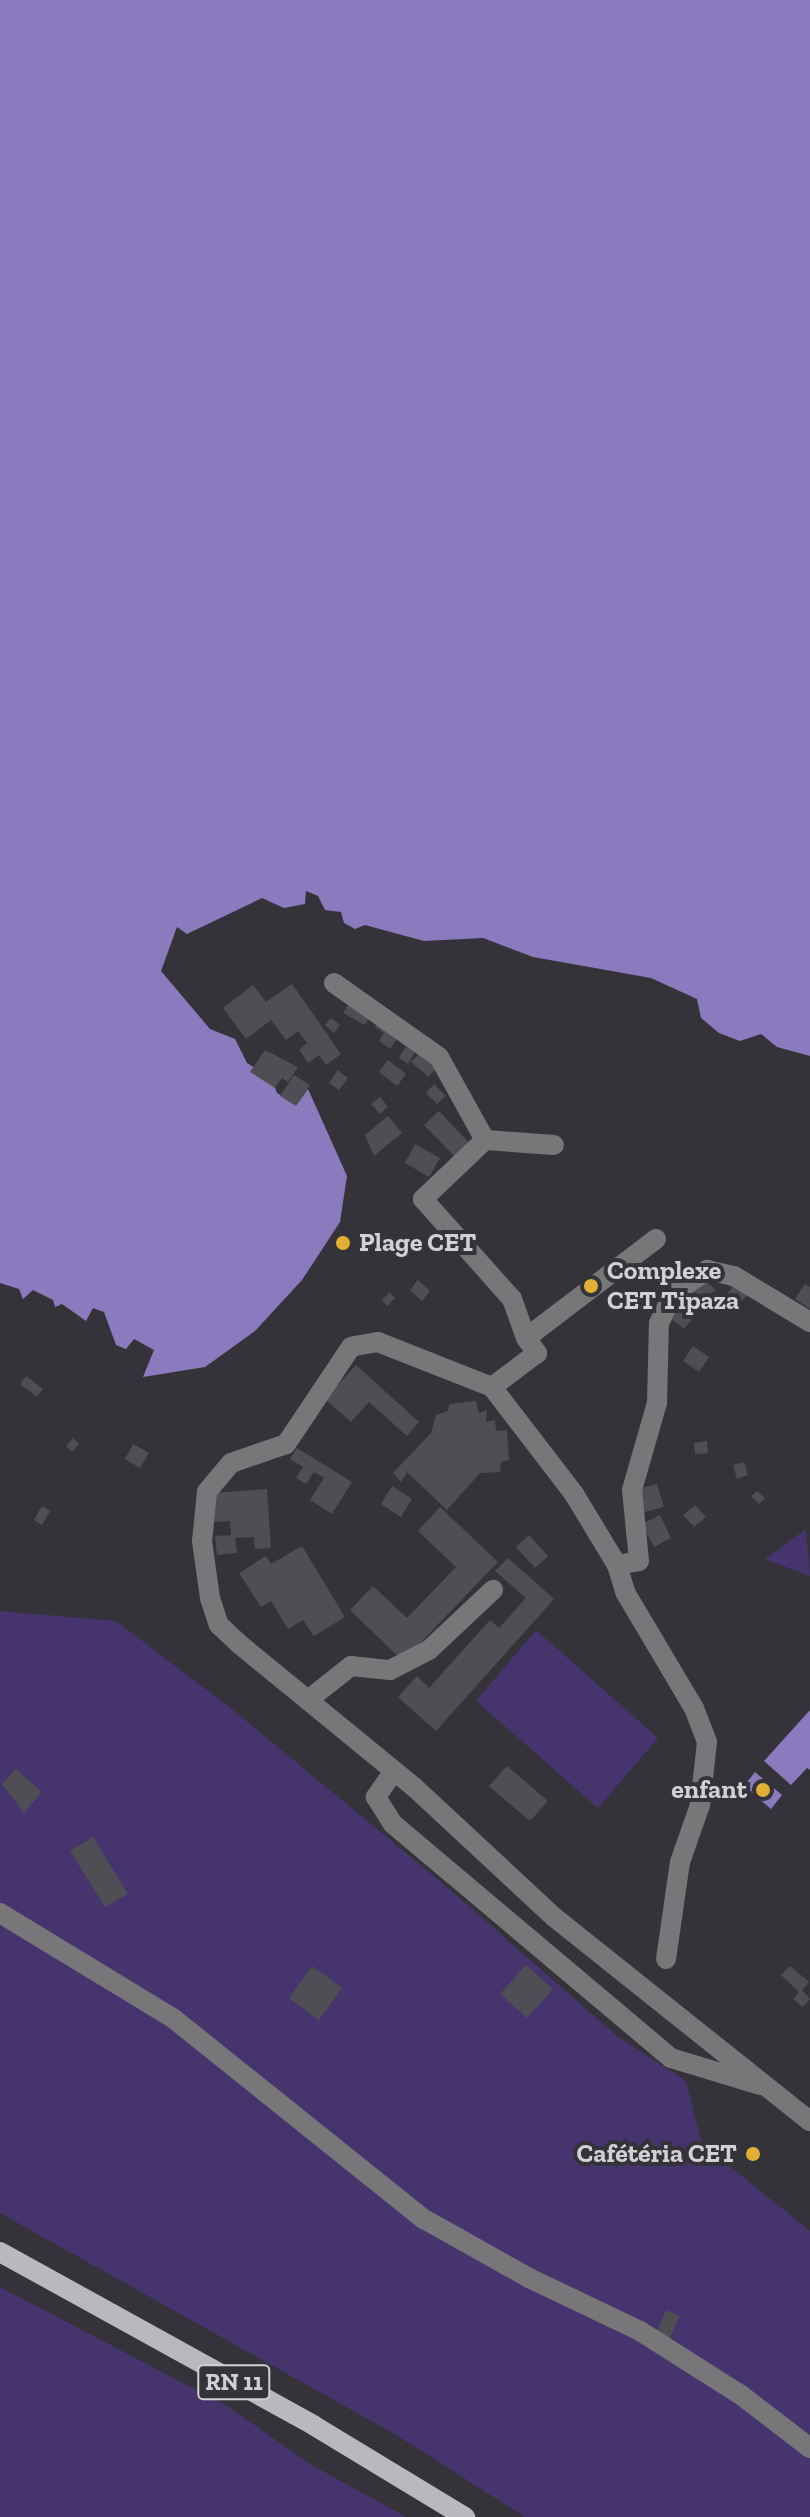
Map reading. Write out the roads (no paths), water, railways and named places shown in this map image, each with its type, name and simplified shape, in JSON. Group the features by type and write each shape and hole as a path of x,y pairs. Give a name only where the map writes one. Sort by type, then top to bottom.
{"main road":[{"name":"RN 11","path":"0,2252 313,2425 465,2517"}],"street":[{"path":"334,983 439,1057 485,1140"},
{"path":"492,1387 537,1353 526,1338 512,1299 423,1199 485,1140 554,1145"},
{"path":"526,1338 656,1239"},
{"path":"617,1565 639,1561 632,1490 657,1403 659,1323 673,1294 707,1270 720,1273 810,1322"},
{"path":"666,1959 680,1862 700,1805 707,1742 694,1708 625,1592 617,1565 574,1494 492,1387 378,1342 351,1347 286,1444 231,1463 207,1492 202,1541 219,1625 394,1771 554,1917 810,2121"},
{"path":"308,1700 351,1666 390,1670 429,1650 493,1590"},
{"path":"394,1771 376,1797 393,1824 671,2058 770,2088"},
{"path":"0,1913 174,2019 424,2219 529,2278 640,2331 741,2395 810,2448"}],"place":[{"name":"Plage CET","path":"343,1243"},
{"name":"Complexe CET Tipaza","path":"591,1286"},
{"name":"enfant","path":"763,1790"},
{"name":"Cafétéria CET","path":"753,2154"}]}
